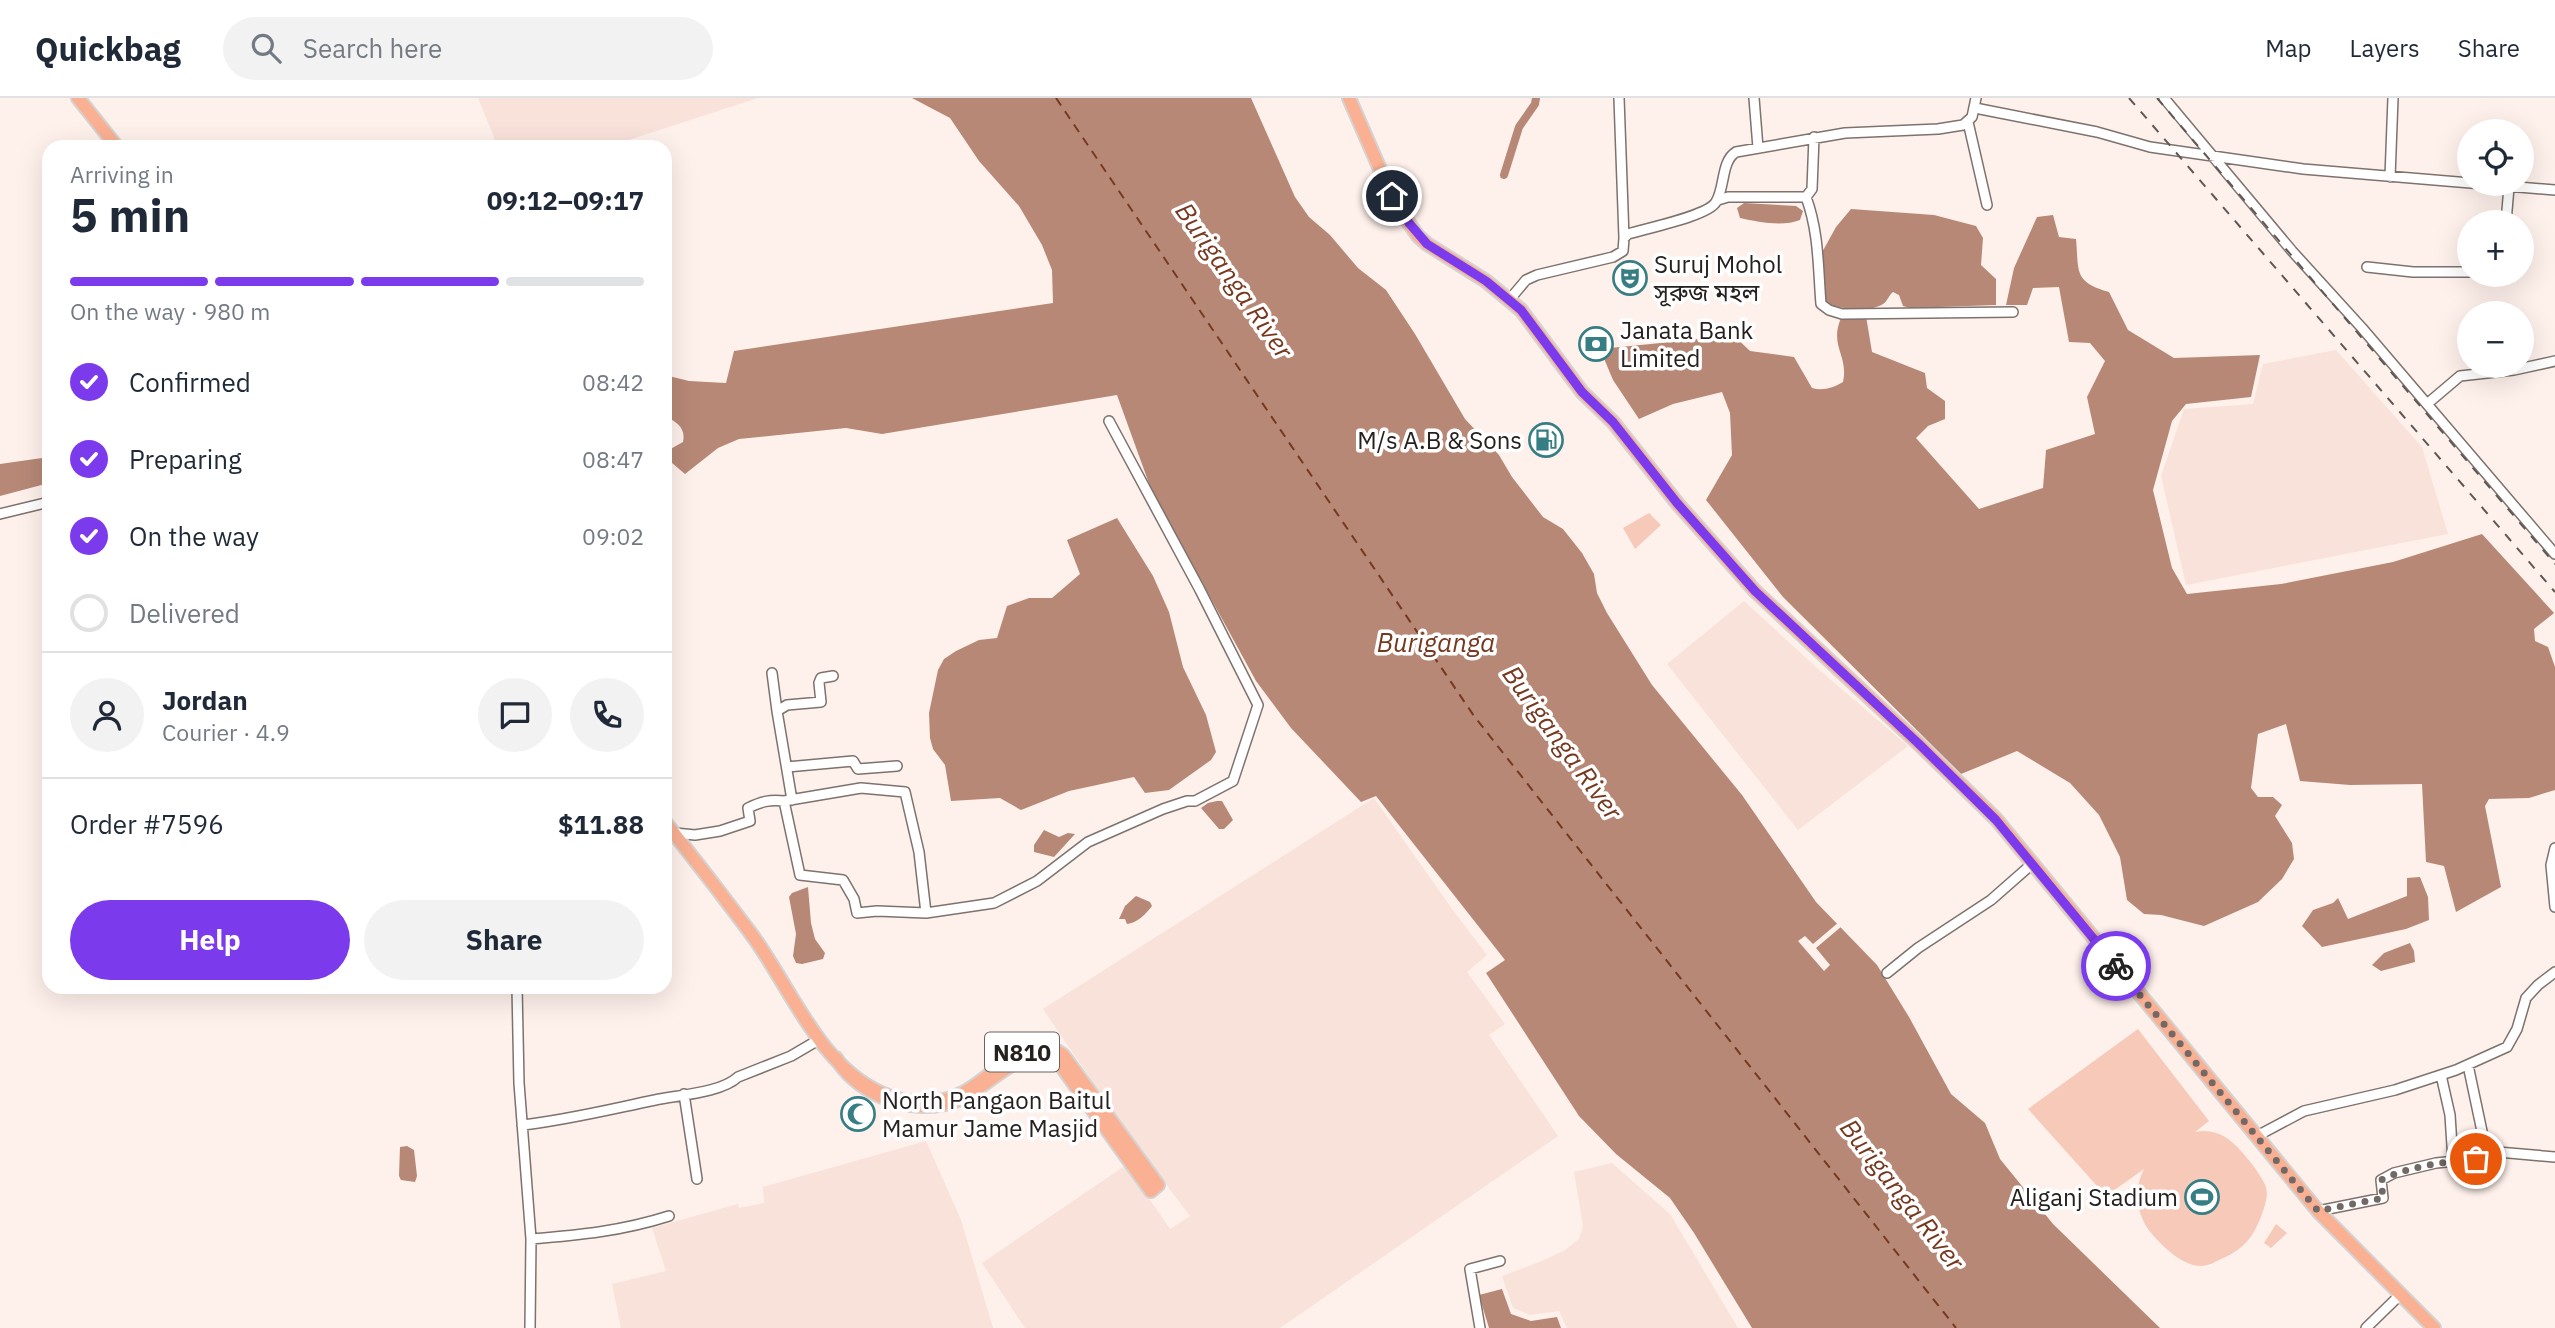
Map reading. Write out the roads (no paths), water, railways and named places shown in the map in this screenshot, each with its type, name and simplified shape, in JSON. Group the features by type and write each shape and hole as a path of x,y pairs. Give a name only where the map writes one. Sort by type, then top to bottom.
{"highway":[{"path":"78,98 111,140"},
{"path":"1349,98 1390,192 1418,236 1486,281 1521,310 1582,392 1613,422 1677,503 1755,591 1996,820 2045,876 2069,909 2318,1211 2434,1328"},
{"name":"N810","path":"672,835 754,937 820,1040 856,1082 878,1095 906,1104 937,1103 960,1100 1021,1059 1032,1054 1046,1054 1056,1060 1151,1191 1158,1185 1063,1055 1055,1048 1045,1046 1025,1050 963,1093 937,1103"}],"street":[{"path":"1510,299 1526,280 1537,275 1620,255 1623,251 1619,98"},
{"path":"1754,98 1758,148"},
{"path":"2164,98 2292,251 2362,328 2555,554"},
{"path":"2390,177 2393,98"},
{"path":"1987,205 1968,122 1975,103 2150,147 2303,169 2457,183"},
{"path":"1718,200 1731,155 1736,152 1814,137 1857,132 1938,129 1968,122"},
{"path":"1806,197 1812,189 1814,137"},
{"path":"2534,189 2555,190"},
{"path":"1624,238 1693,216 1707,210 1718,200 1728,197 1806,197"},
{"path":"1806,197 1815,220 1818,239 1821,304 1829,310 1842,314 2013,312"},
{"path":"2367,267 2413,272 2457,272"},
{"path":"2427,404 2460,376 2514,370 2555,361"},
{"path":"772,673 800,876 842,880 854,899 857,913 926,913 995,903 1037,881 1088,842 1163,809 1195,801 1233,780 1258,705 1109,421"},
{"path":"0,514 42,504"},
{"path":"777,711 787,705 821,702 821,678 833,676"},
{"path":"787,767 853,761 859,769 897,766"},
{"path":"672,833 695,835 720,831 750,821 748,808 774,799 788,801 862,788 905,792 919,852 926,913"},
{"path":"2555,848 2550,865 2555,907"},
{"path":"1887,973 1918,948 1991,900 2032,864"},
{"path":"2257,1136 2304,1111 2395,1090 2469,1065 2507,1047 2517,1029 2526,998 2555,972"},
{"path":"517,994 522,1125 531,1239 530,1328"},
{"path":"522,1125 565,1120 733,1083 738,1077 792,1056 820,1040"},
{"path":"2469,1065 2487,1155"},
{"path":"2441,1075 2450,1115 2453,1161"},
{"path":"684,1094 697,1179"},
{"path":"2318,1211 2383,1198 2381,1180 2394,1174 2498,1152 2555,1157"},
{"path":"531,1239 602,1233 669,1216"},
{"path":"1480,1328 1470,1269 1500,1261"},
{"path":"2366,1328 2401,1294"}],"water":[{"name":"Buriganga","path":"912,98 1251,98 1295,197 1309,217 1330,235 1358,268 1386,290 1465,419 1499,455 1512,477 1543,517 1563,529 1582,553 1594,574 1597,593 1607,613 1652,685 1742,795 1816,902 1877,965 1951,1094 1985,1123 2000,1159 2053,1224 2160,1328 1752,1328 1670,1198 1616,1154 1579,1116 1486,973 1505,960 1376,796 1361,802 1291,728 1256,681 1151,489 1117,395 882,434 846,428 739,439 718,448 685,474 672,463 672,448 683,442 684,437 680,426 672,420 672,377 689,381 726,383 734,351 1053,303 1052,270 1042,245 1019,206 979,161 950,118"},
{"path":"1744,203 1796,206 1803,211 1800,220 1793,222 1762,222 1740,218 1737,208"},
{"path":"1851,209 1934,215 1976,226 1983,238 1981,265 1996,279 1996,305 1910,308 1903,306 1899,295 1893,292 1884,303 1869,309 1826,304 1821,286 1820,256 1836,227"},
{"path":"2053,215 2059,237 2076,239 2080,274 2089,284 2109,292 2128,330 2174,358 2260,355 2251,397 2186,404 2172,421 2153,490 2172,568 2187,594 2281,584 2393,562 2482,534 2554,613 2534,629 2535,641 2548,647 2555,667 2555,790 2529,798 2489,799 2485,806 2501,887 2456,912 2444,866 2426,862 2422,784 2350,785 2300,781 2286,724 2258,734 2251,788 2258,797 2273,797 2282,805 2275,816 2292,843 2294,859 2282,879 2258,902 2204,926 2161,915 2144,914 2127,900 2120,857 2099,815 2070,783 2017,751 1961,774 1783,597 1706,500 1732,455 1730,413 1722,392 1673,404 1639,419 1613,380 1600,349 1731,333 1750,351 1794,357 1812,388 1824,389 1843,382 1843,364 1837,335 1842,316 1866,316 1872,352 1925,373 1927,388 1945,401 1945,419 1928,426 1916,438 1979,509 2043,488 2046,450 2095,434 2087,397 2105,361 2090,343 2069,342 2059,287 2033,288 2027,305 2006,305 2014,268 2037,217"},
{"path":"42,458 42,485 0,496 0,464"},
{"path":"1117,518 1153,576 1169,612 1183,667 1206,715 1216,752 1211,760 1169,790 1145,793 1134,777 1069,791 1021,810 1000,798 951,801 945,765 933,749 930,738 929,713 938,670 944,659 979,640 997,638 1007,606 1029,598 1052,598 1080,574 1067,540"},
{"path":"1222,801 1233,820 1224,829 1219,829 1201,808"},
{"path":"1044,830 1059,837 1068,833 1075,834 1054,857 1034,852 1034,845"},
{"path":"2420,877 2428,897 2429,920 2406,929 2322,947 2302,926 2313,910 2333,903 2338,898 2348,919 2407,896 2407,878"},
{"path":"808,887 815,939 825,953 823,959 802,964 796,963 793,956 796,934 789,897 792,893"},
{"path":"1136,896 1150,902 1152,906 1141,918 1127,924 1125,919 1119,919 1125,906"},
{"path":"2410,943 2415,962 2381,971 2372,965 2384,953"},
{"path":"407,1146 414,1150 417,1176 415,1182 401,1180 399,1176 400,1147"},
{"path":"1502,1289 1511,1314 1531,1321 1557,1317 1561,1328 1489,1328 1479,1295"}],"waterway":[{"path":"1504,175 1519,127 1535,104 1536,98"}],"railway":[{"path":"2129,98 2555,592"},
{"path":"2157,98 2555,564"}],"place":[{"name":"Suruj Mohol সূরুজ মহল","path":"1630,278"},
{"name":"Janata Bank Limited","path":"1596,344"},
{"name":"M/s A.B & Sons","path":"1546,440"},
{"name":"North Pangaon Baitul Mamur Jame Masjid","path":"858,1114"},
{"name":"Aliganj Stadium","path":"2202,1197"}],"water label":[{"name":"Buriganga River","path":"1235,280"},
{"name":"Buriganga River","path":"1563,742"},
{"name":"Buriganga River","path":"1903,1194"}]}
